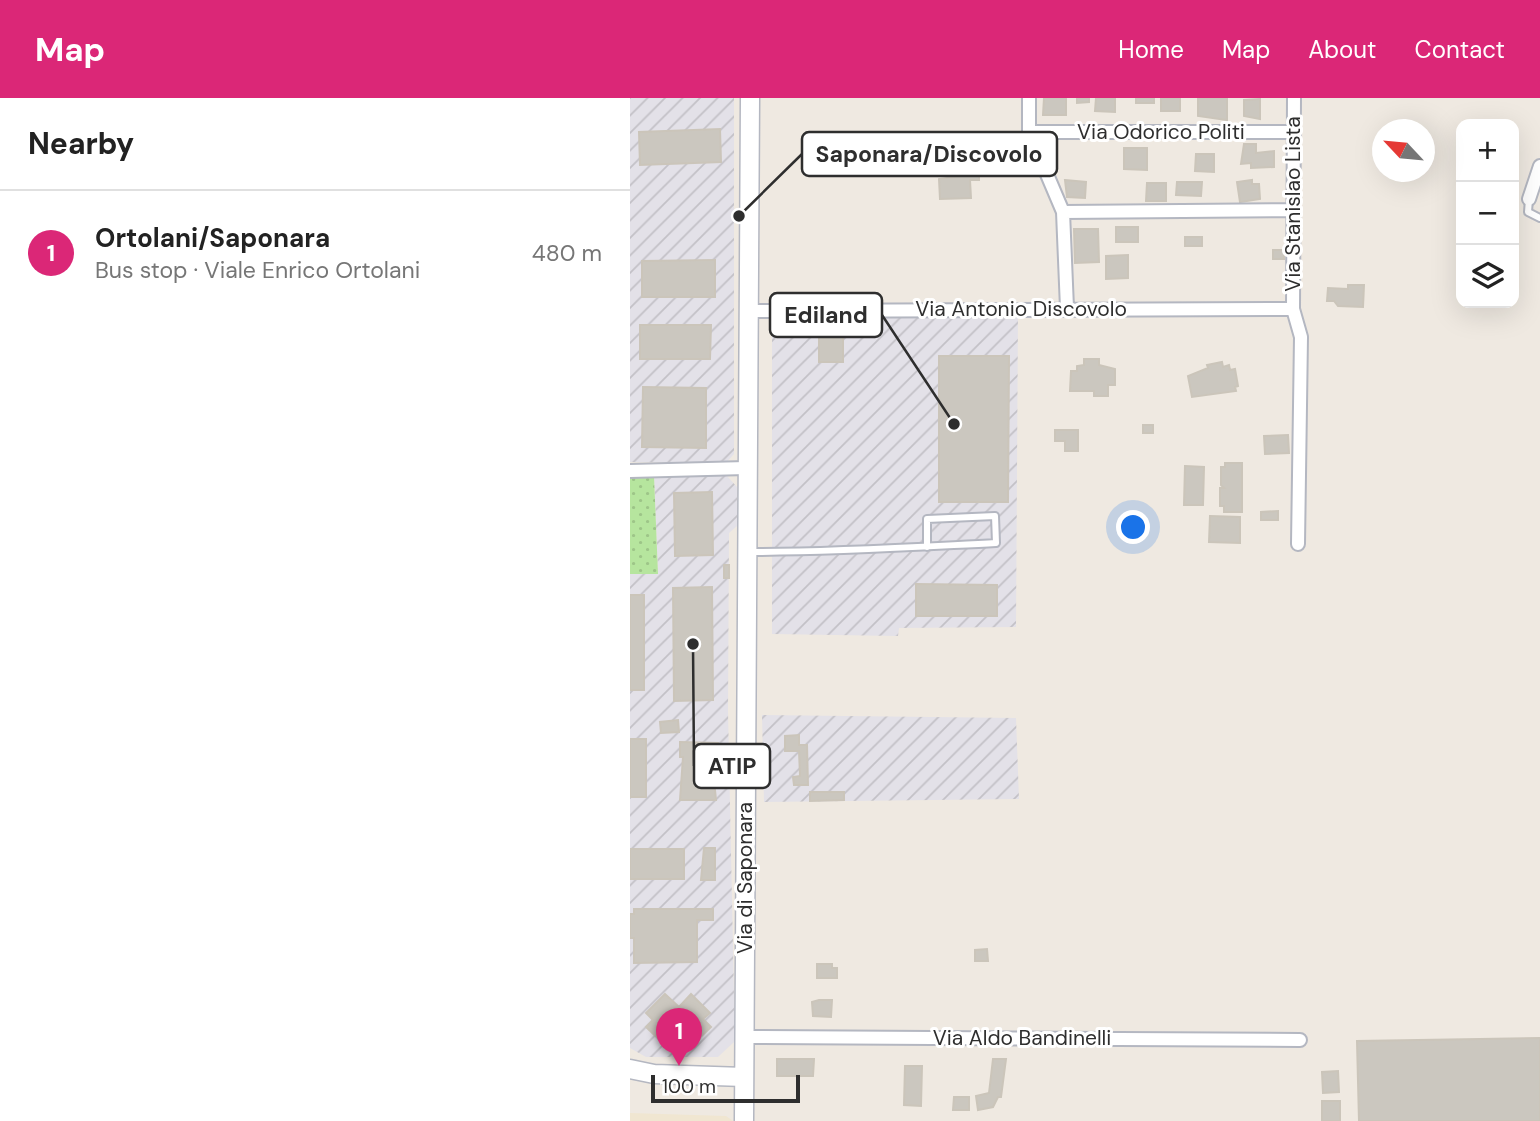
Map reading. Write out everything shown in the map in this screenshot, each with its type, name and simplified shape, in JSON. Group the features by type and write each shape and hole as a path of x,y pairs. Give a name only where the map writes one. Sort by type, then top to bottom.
{"street":[{"name":"Via di Saponara","path":"744,1121 753,552 746,468 750,98"},
{"path":"1029,98 1029,132 1063,212 1068,308"},
{"name":"Via Stanislao Lista","path":"1294,98 1293,309 1301,337 1298,544"},
{"name":"Via Odorico Politi","path":"1029,132 1294,132"},
{"path":"1529,199 1540,166"},
{"path":"1063,212 1292,210"},
{"name":"Via Antonio Discovolo","path":"749,311 1293,309"},
{"path":"630,471 746,468"},
{"name":"Via Aldo Bandinelli","path":"744,1037 1300,1040"},
{"path":"630,1069 654,1074 744,1077"}],"lane":[{"path":"1529,199 1528,212 1540,218"},
{"path":"753,552 927,547 996,543 995,516 927,519 927,547"}],"shaded area":[{"path":"630,98 734,98 734,454 726,463 630,462"},
{"path":"1018,312 1016,627 899,628 898,636 772,634 772,314"},
{"path":"654,476 727,476 737,487 737,526 729,533 728,711 735,1041 718,1057 646,1057 630,1048 630,574 658,573"},
{"path":"762,715 1016,718 1019,799 764,802"},
{"path":"630,1113 726,1116 733,1121 630,1121"}],"green space":[{"path":"654,476 658,574 630,574 630,477"}],"building":[{"path":"1044,98 1066,98 1066,115 1043,115"},
{"path":"1077,98 1089,98 1089,102 1077,103"},
{"path":"1096,98 1115,98 1115,112 1095,111"},
{"path":"1136,98 1154,98 1154,103 1136,103"},
{"path":"1161,98 1180,98 1180,111 1161,111"},
{"path":"1198,98 1227,98 1227,120 1198,116"},
{"path":"1260,99 1260,119 1244,116 1244,100"},
{"path":"720,129 721,162 640,165 639,132"},
{"path":"1244,144 1256,144 1256,153 1274,151 1274,167 1251,168 1251,163 1241,164"},
{"path":"1124,148 1147,148 1147,170 1124,169"},
{"path":"1196,154 1214,154 1214,172 1195,171"},
{"path":"979,172 979,180 970,180 971,198 940,199 939,179 961,176 961,173"},
{"path":"1065,180 1086,182 1085,198 1067,197"},
{"path":"1252,180 1252,184 1259,184 1260,199 1240,202 1237,182"},
{"path":"1177,182 1202,182 1201,196 1176,195"},
{"path":"1147,183 1166,183 1166,201 1146,201"},
{"path":"1116,227 1138,227 1138,242 1116,242"},
{"path":"1074,229 1098,229 1099,262 1075,263"},
{"path":"1185,237 1202,237 1202,246 1185,246"},
{"path":"1273,250 1284,250 1284,259 1273,259"},
{"path":"1128,255 1128,278 1106,279 1106,256"},
{"path":"715,260 715,297 642,297 642,261"},
{"path":"1348,285 1364,285 1363,307 1338,306 1334,301 1327,301 1328,288 1348,289"},
{"path":"640,325 711,325 710,359 640,359"},
{"path":"819,334 843,334 843,362 819,362"},
{"path":"939,356 1009,356 1008,502 939,502"},
{"path":"1084,359 1099,359 1099,365 1115,369 1115,385 1108,385 1108,396 1094,396 1094,391 1070,391 1071,371 1077,371 1077,366 1084,365"},
{"path":"1222,362 1223,367 1229,365 1230,370 1235,369 1238,386 1235,387 1236,391 1192,397 1188,376 1208,368 1207,365"},
{"path":"643,387 706,388 706,448 642,447"},
{"path":"1143,425 1153,425 1153,433 1143,433"},
{"path":"1055,430 1078,430 1078,451 1065,451 1065,441 1055,441"},
{"path":"1288,435 1289,453 1265,454 1264,436"},
{"path":"1225,463 1242,463 1242,512 1224,512 1224,506 1220,506 1220,488 1224,488 1221,485 1221,467 1225,467"},
{"path":"1185,466 1204,467 1203,505 1184,505"},
{"path":"712,492 713,555 675,556 674,493"},
{"path":"1278,511 1278,520 1261,520 1261,512"},
{"path":"1210,516 1240,517 1240,543 1209,542"},
{"path":"724,565 729,565 729,578 724,578"},
{"path":"916,584 997,585 997,616 916,616"},
{"path":"712,587 713,700 674,701 673,588"},
{"path":"630,595 644,595 644,690 630,690"},
{"path":"678,720 679,732 661,733 660,722"},
{"path":"799,735 799,745 807,745 808,785 794,785 793,777 800,776 799,751 785,751 785,736"},
{"path":"630,739 646,739 646,797 630,797"},
{"path":"680,742 718,743 718,760 712,760 716,800 680,800 683,757 680,757"},
{"path":"810,792 844,792 844,800 810,801"},
{"path":"704,848 715,848 715,880 701,880"},
{"path":"630,849 684,849 684,879 630,879"},
{"path":"634,909 713,909 713,920 697,920 697,962 634,963 630,914 634,914"},
{"path":"987,949 988,961 975,961 975,950"},
{"path":"817,964 832,964 832,968 837,968 837,978 817,978"},
{"path":"665,994 679,1007 691,994 710,1013 703,1019 711,1027 691,1046 679,1034 667,1047 646,1027 653,1020 646,1013"},
{"path":"832,1000 831,1017 813,1016 812,1002"},
{"path":"1540,1038 1540,1121 1359,1121 1357,1041"},
{"path":"777,1059 814,1059 813,1076 777,1076"},
{"path":"993,1059 1006,1059 1001,1097 998,1097 993,1107 978,1110 976,1096 989,1093"},
{"path":"905,1066 922,1066 921,1106 904,1105"},
{"path":"1338,1071 1339,1092 1323,1093 1322,1072"},
{"path":"954,1097 969,1097 969,1110 953,1110"},
{"path":"1322,1101 1340,1101 1340,1121 1322,1121"}],"place":[{"name":"Saponara/Discovolo","path":"739,216"},
{"name":"Ediland","path":"954,424"},
{"name":"ATIP","path":"693,644"},
{"name":"Ortolani/Saponara","path":"679,1066"}]}
